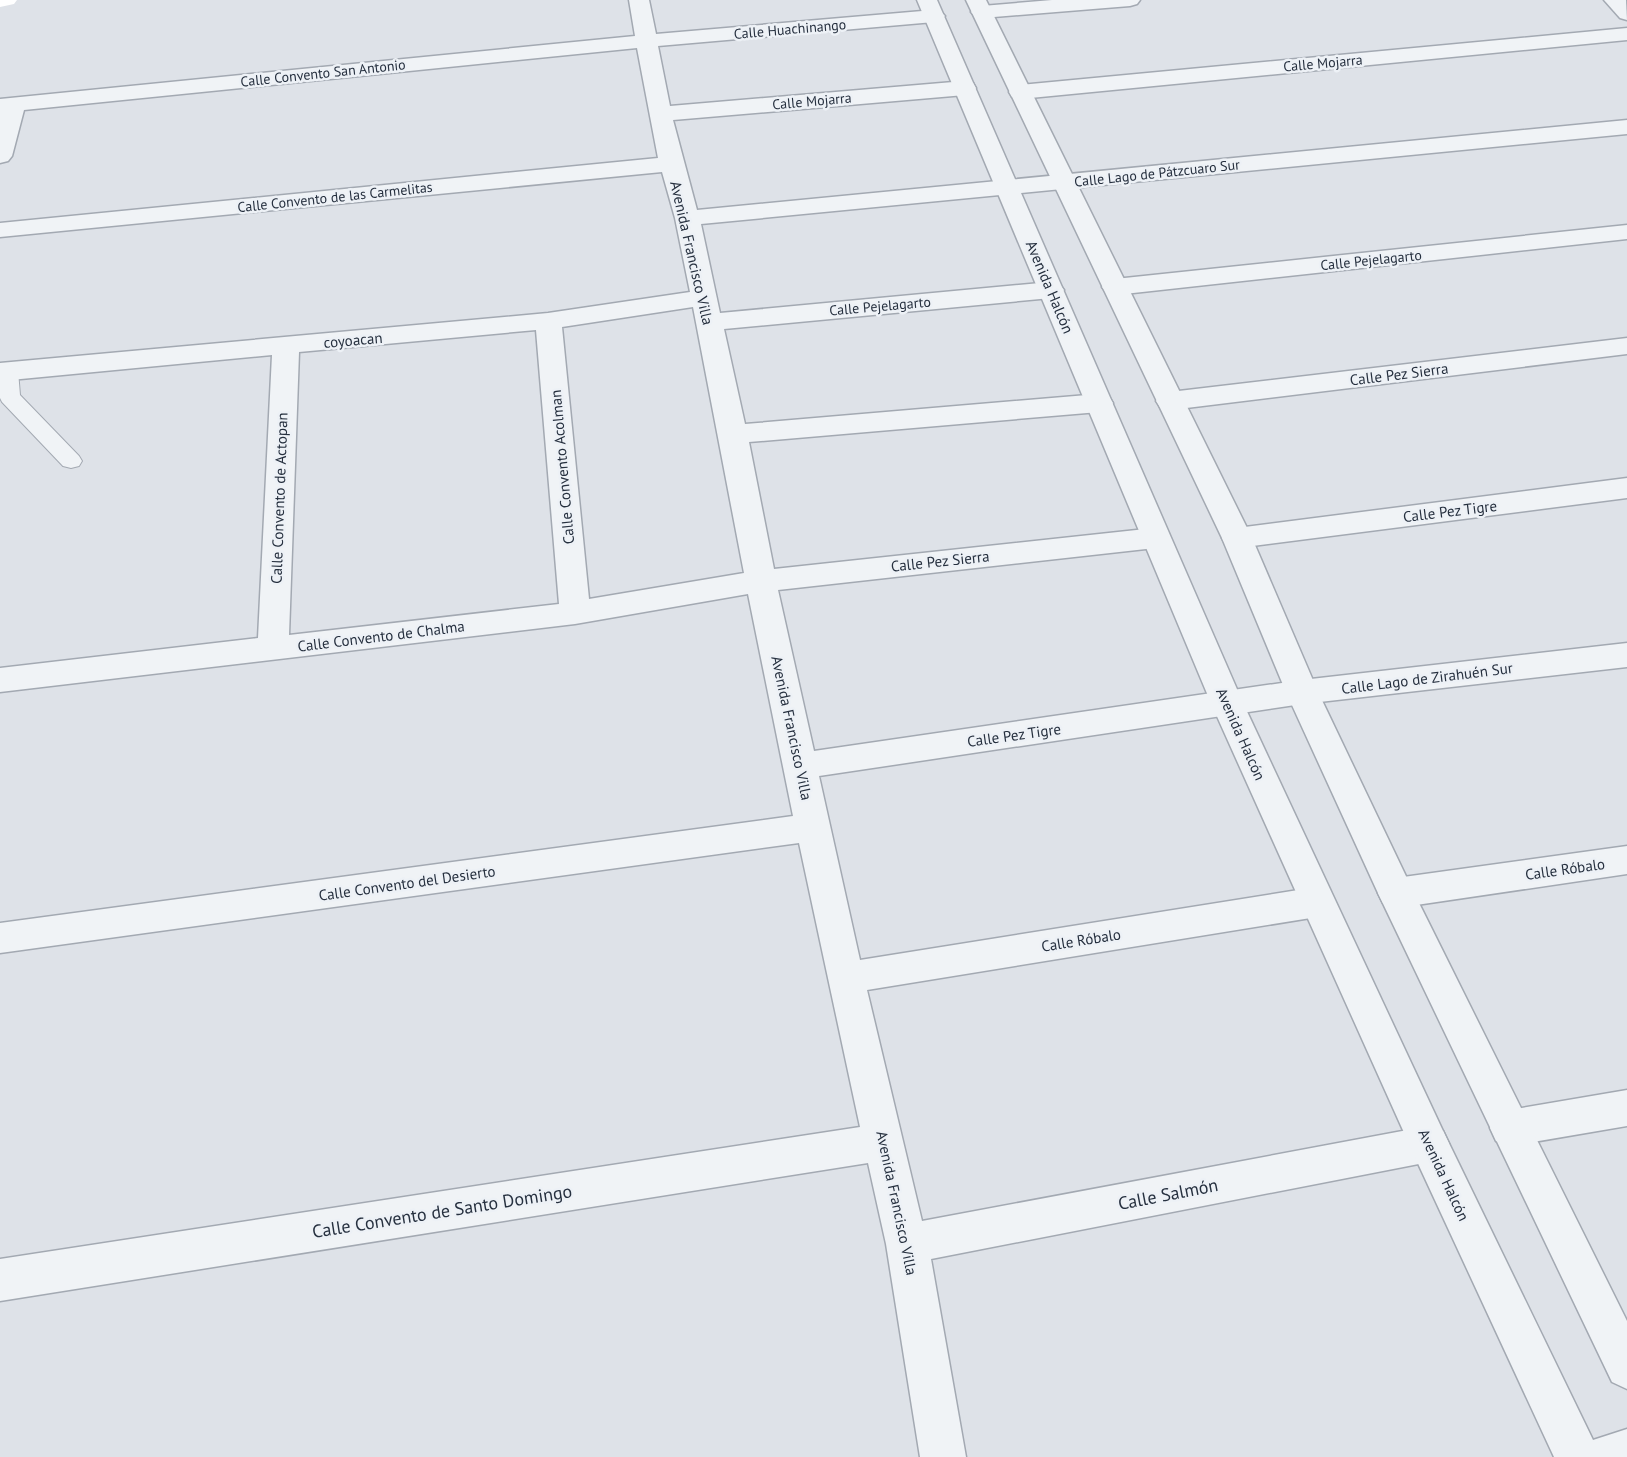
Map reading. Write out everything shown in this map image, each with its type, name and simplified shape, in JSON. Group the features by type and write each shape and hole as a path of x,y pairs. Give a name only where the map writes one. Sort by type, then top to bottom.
{"main road":[{"path":"0,1 8,0"}],"street":[{"name":"Avenida Francisco Villa","path":"639,0 670,164 687,218 845,978 907,1244 944,1457"},
{"path":"1130,0 979,6 1237,538 1302,692 1396,893 1627,1367"},
{"path":"1614,0 1627,14"},
{"name":"Calle Huachinango","path":"645,41 931,8"},
{"name":"Avenida Halcón","path":"931,8 1227,703 1429,1144 1577,1457"},
{"name":"Calle Mojarra","path":"1020,92 1627,34"},
{"name":"Calle Convento San Antonio","path":"7,105 645,41"},
{"name":"Calle Mojarra","path":"660,114 965,88"},
{"path":"0,156 7,105"},
{"path":"1618,127 1627,147"},
{"name":"Calle Lago de Pátzcuaro Sur","path":"687,218 1618,127"},
{"name":"Calle Convento de las Carmelitas","path":"0,230 670,164"},
{"name":"Calle Pejelagarto","path":"1115,287 1627,232"},
{"name":"Calle Pejelagarto","path":"706,310 1051,290"},
{"name":"coyoacan","path":"4,372 548,321 706,310"},
{"name":"Calle Convento Acolman","path":"548,321 575,613"},
{"name":"Calle Convento de Actopan","path":"273,649 286,346"},
{"name":"Calle Pez Sierra","path":"1170,401 1627,346"},
{"path":"733,434 1099,403"},
{"name":"Calle Pez Tigre","path":"1237,538 1627,488"},
{"name":"Calle Pez Sierra","path":"761,581 1155,538"},
{"name":"Calle Convento de Chalma","path":"0,680 575,613 761,581"},
{"name":"Calle Lago de Zirahuén Sur","path":"1227,703 1302,692 1627,655"},
{"name":"Calle Pez Tigre","path":"801,766 1227,703"},
{"name":"Calle Convento del Desierto","path":"0,938 813,827"},
{"name":"Calle Róbalo","path":"1396,893 1627,860"},
{"name":"Calle Róbalo","path":"845,978 1317,902"},
{"path":"1510,1128 1627,1108"},
{"name":"Calle Convento de Santo Domingo","path":"0,1280 885,1142"},
{"name":"Calle Salmón","path":"907,1244 1429,1144"},
{"path":"1607,1457 1627,1452"}],"lane":[{"path":"4,372 10,397 71,461"}]}
